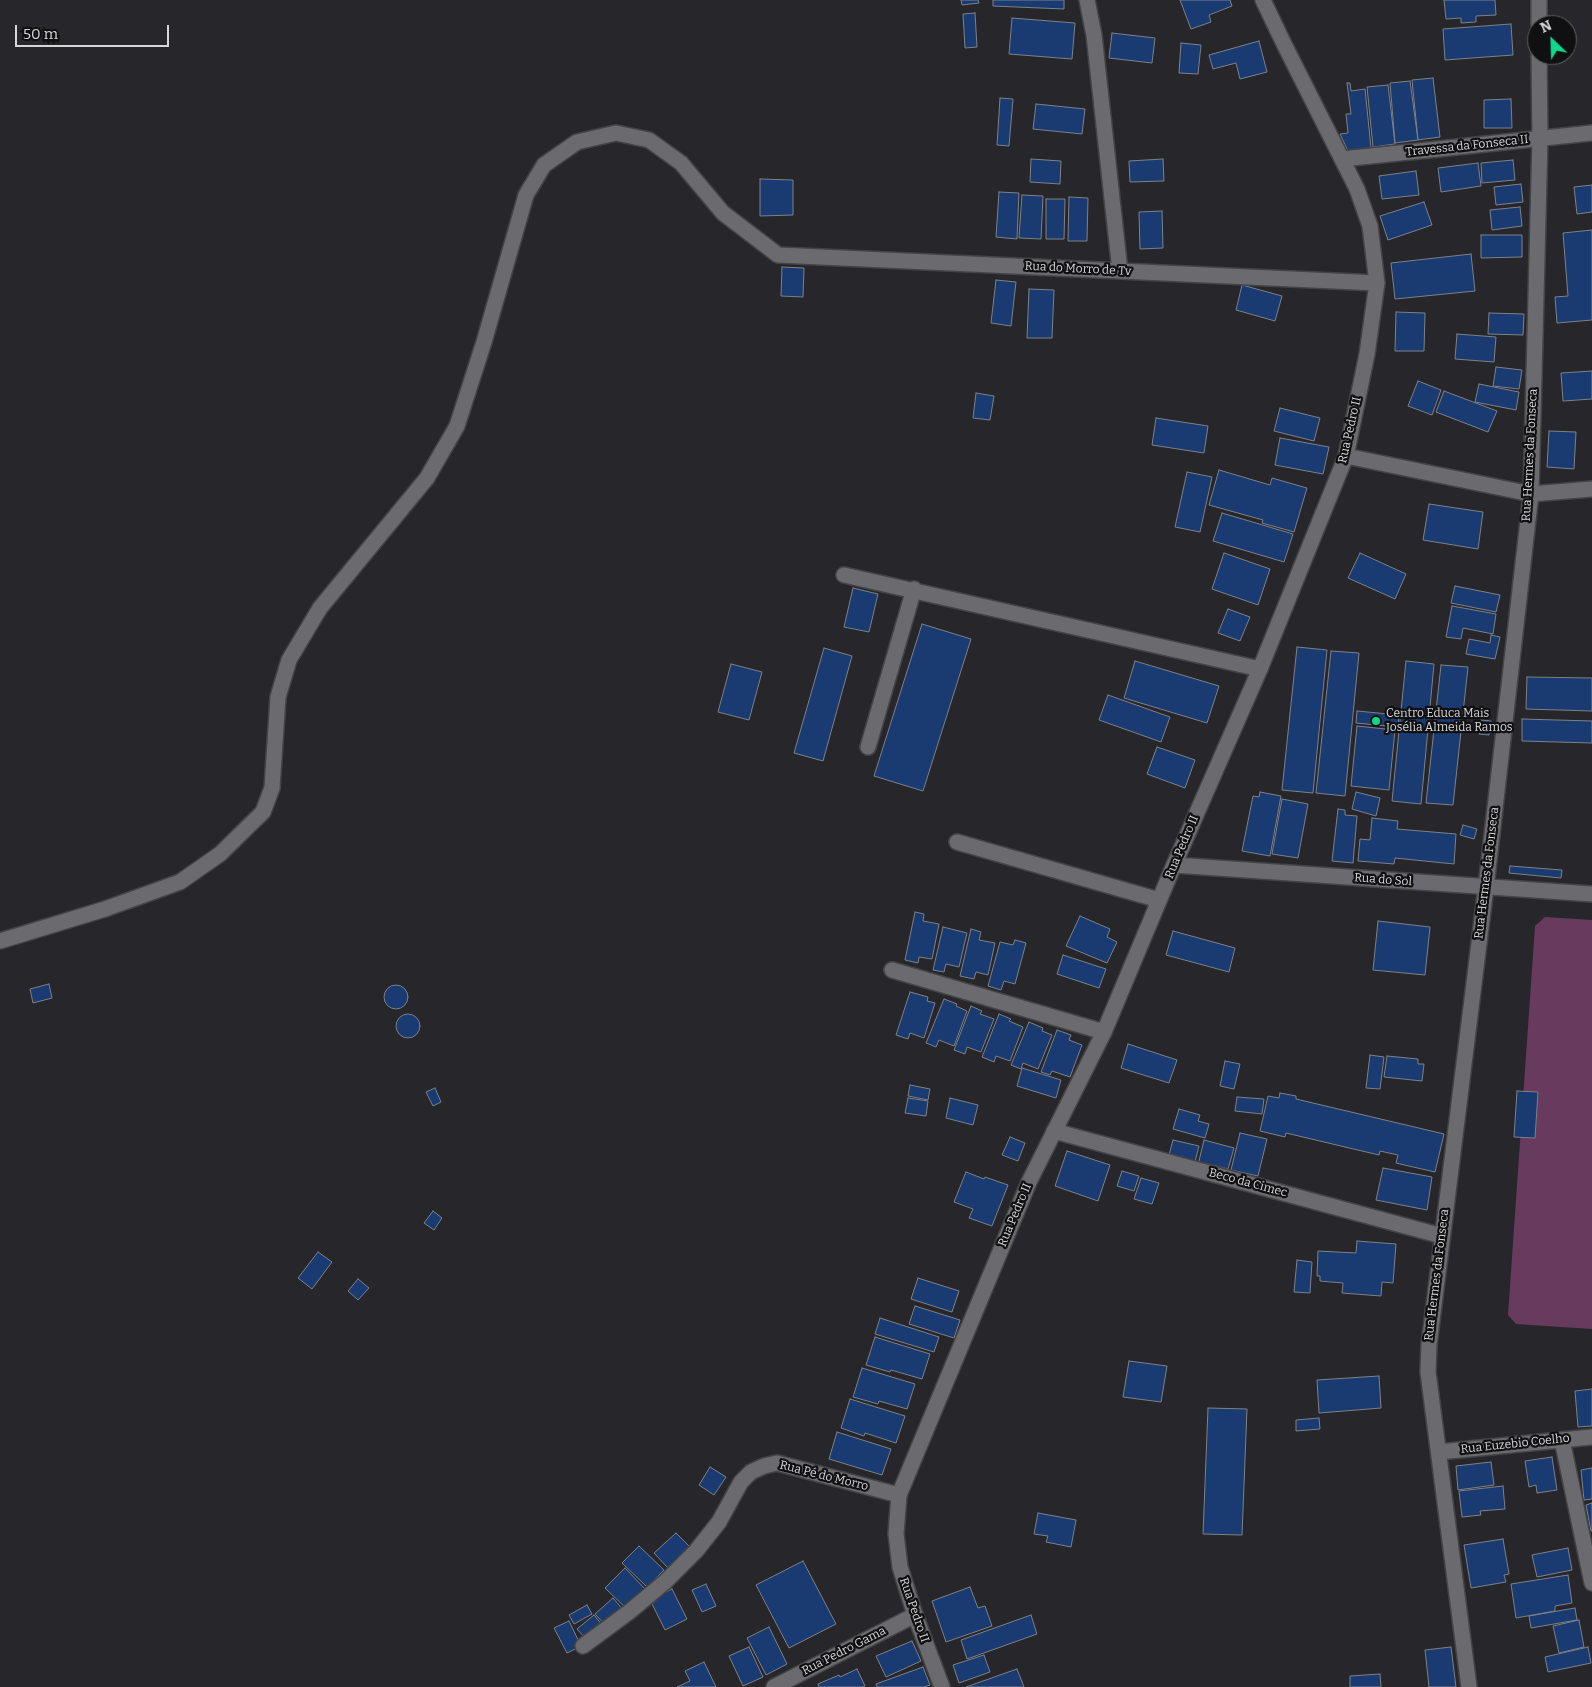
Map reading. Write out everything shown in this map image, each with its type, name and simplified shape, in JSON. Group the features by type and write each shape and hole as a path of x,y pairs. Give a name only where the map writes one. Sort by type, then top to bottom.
{"street":[{"path":"1087,0 1097,62 1120,271"},
{"name":"Rua Pedro II","path":"942,1687 914,1615 900,1566 896,1534 899,1495 1029,1182 1104,1032 1174,865 1260,669 1346,456 1367,354 1377,284 1370,226 1357,189 1263,0"},
{"path":"1539,0 1539,15"},
{"name":"Rua Hermes da Fonseca","path":"1469,1687 1428,1372 1428,1345 1486,887 1531,494 1540,138 1539,65"},
{"name":"Rua do Morro de Tv","path":"0,941 105,910 180,882 220,854 263,812 272,788 278,697 289,660 320,608 427,478 457,426 484,342 526,195 544,165 577,142 616,133 649,140 681,163 723,213 778,255 1377,284"},
{"name":"Travessa da Fonseca II","path":"1342,159 1592,133"},
{"path":"1346,456 1531,494 1592,490"},
{"path":"844,575 914,589 1260,669"},
{"path":"868,748 914,589"},
{"path":"957,842 1159,900"},
{"name":"Rua do Sol","path":"1174,865 1592,894"},
{"path":"892,970 1104,1032"},
{"name":"Beco da Cimec","path":"1054,1131 1442,1236"},
{"name":"Rua Euzebio Coelho","path":"1439,1452 1592,1437"},
{"path":"1562,1440 1592,1583"},
{"name":"Rua Pé do Morro","path":"583,1646 665,1582 696,1551 719,1522 741,1482 751,1472 777,1463 899,1495"},
{"name":"Rua Pedro Gama","path":"774,1687 914,1615"}],"shaded area":[{"path":"1545,917 1592,920 1592,1329 1516,1324 1508,1315 1535,926"}],"building":[{"path":"961,0 978,0 979,3 962,5"},
{"path":"993,0 1064,0 1064,9 993,6"},
{"path":"1180,0 1230,0 1232,6 1209,15 1211,22 1191,29"},
{"path":"1444,0 1495,0 1496,15 1476,16 1476,22 1461,23 1461,18 1446,19"},
{"path":"975,13 977,47 965,48 963,14"},
{"path":"1012,18 1075,23 1072,59 1009,54"},
{"path":"1511,24 1513,55 1445,60 1443,29"},
{"path":"1112,33 1155,38 1152,63 1109,58"},
{"path":"1259,41 1267,72 1240,79 1236,63 1213,69 1209,55"},
{"path":"1181,43 1201,45 1198,74 1179,73"},
{"path":"1433,78 1440,137 1418,140 1412,80"},
{"path":"1410,81 1418,140 1395,143 1390,83"},
{"path":"1347,83 1350,83 1351,91 1365,89 1371,148 1348,151 1340,134 1348,133 1346,114 1351,114"},
{"path":"1388,85 1395,144 1373,147 1367,87"},
{"path":"1000,98 1013,99 1009,146 997,145"},
{"path":"1511,99 1512,128 1484,128 1484,100"},
{"path":"1036,104 1085,109 1082,134 1033,129"},
{"path":"1031,159 1061,161 1060,184 1030,182"},
{"path":"1163,159 1164,181 1130,182 1129,161"},
{"path":"1513,160 1515,180 1482,183 1481,163"},
{"path":"1478,163 1481,186 1441,192 1438,168"},
{"path":"1416,171 1419,195 1382,199 1379,176"},
{"path":"760,179 793,180 793,215 760,216"},
{"path":"1521,184 1523,202 1496,205 1494,187"},
{"path":"1592,185 1592,212 1577,214 1574,187"},
{"path":"999,192 1019,193 1017,239 996,237"},
{"path":"1022,195 1043,196 1041,239 1019,238"},
{"path":"1069,197 1088,198 1087,241 1068,241"},
{"path":"1046,199 1065,199 1064,239 1046,239"},
{"path":"1424,202 1432,225 1388,240 1380,216"},
{"path":"1520,207 1522,226 1492,230 1490,210"},
{"path":"1162,211 1163,248 1140,249 1139,212"},
{"path":"1592,230 1592,320 1557,323 1555,297 1568,296 1563,233"},
{"path":"1481,235 1522,235 1522,257 1481,258"},
{"path":"1471,254 1475,291 1395,299 1391,263"},
{"path":"782,267 804,268 803,297 781,296"},
{"path":"996,280 1016,282 1011,326 991,323"},
{"path":"1242,285 1282,296 1275,321 1236,310"},
{"path":"1029,289 1054,290 1052,338 1027,338"},
{"path":"1396,312 1425,313 1424,351 1395,351"},
{"path":"1489,313 1524,314 1523,335 1488,334"},
{"path":"1457,334 1496,337 1494,362 1455,359"},
{"path":"1496,367 1522,370 1519,389 1493,386"},
{"path":"1592,371 1592,399 1563,401 1561,373"},
{"path":"1418,381 1441,390 1432,415 1408,406"},
{"path":"1479,384 1519,392 1516,410 1475,402"},
{"path":"1444,391 1497,411 1488,432 1436,412"},
{"path":"976,393 994,396 990,420 973,418"},
{"path":"1280,408 1320,418 1314,441 1274,431"},
{"path":"1156,418 1208,426 1204,453 1152,445"},
{"path":"1549,431 1576,432 1574,469 1547,467"},
{"path":"1280,438 1329,447 1323,474 1275,465"},
{"path":"1219,470 1270,485 1272,478 1307,488 1294,532 1262,523 1263,520 1209,505"},
{"path":"1187,472 1212,477 1200,532 1175,527"},
{"path":"1429,504 1483,512 1478,549 1423,540"},
{"path":"1222,513 1293,534 1284,562 1213,541"},
{"path":"1224,553 1270,569 1258,605 1212,589"},
{"path":"1360,553 1406,574 1395,599 1348,578"},
{"path":"1455,586 1500,595 1496,612 1451,603"},
{"path":"853,588 878,594 869,632 844,627"},
{"path":"1452,606 1496,614 1493,634 1463,628 1461,639 1446,637"},
{"path":"1228,609 1250,617 1240,641 1218,633"},
{"path":"922,624 971,639 923,791 874,776"},
{"path":"1491,635 1500,637 1495,659 1466,654 1469,639 1490,643"},
{"path":"1297,647 1327,650 1313,793 1282,790"},
{"path":"824,648 852,656 823,761 794,753"},
{"path":"1331,651 1359,653 1345,796 1316,793"},
{"path":"1135,661 1219,686 1207,723 1124,698"},
{"path":"1406,661 1434,664 1421,804 1392,801"},
{"path":"731,664 762,672 749,720 718,712"},
{"path":"1441,665 1468,667 1453,805 1426,803"},
{"path":"1527,677 1592,678 1592,711 1526,709"},
{"path":"1108,695 1170,717 1161,742 1099,720"},
{"path":"1357,711 1399,715 1398,727 1356,723"},
{"path":"1522,719 1592,721 1592,743 1522,741"},
{"path":"1481,720 1491,721 1489,735 1479,734"},
{"path":"1357,726 1395,730 1389,790 1351,786"},
{"path":"1157,747 1195,760 1185,788 1147,774"},
{"path":"1260,792 1281,796 1270,856 1242,851 1253,796 1259,797"},
{"path":"1356,792 1380,798 1376,816 1352,809"},
{"path":"1282,799 1308,804 1298,858 1272,854"},
{"path":"1338,809 1345,810 1345,815 1357,816 1353,863 1332,861"},
{"path":"1372,818 1398,821 1397,829 1456,834 1454,864 1395,858 1394,864 1358,861 1360,839 1370,840"},
{"path":"1463,825 1477,829 1474,839 1460,835"},
{"path":"1510,866 1562,870 1561,878 1509,873"},
{"path":"915,912 924,914 923,921 939,924 932,959 919,957 918,963 905,960"},
{"path":"1080,916 1110,929 1107,937 1117,942 1107,963 1066,946"},
{"path":"1378,921 1430,927 1425,975 1373,970"},
{"path":"943,927 967,933 959,967 946,964 944,972 933,970"},
{"path":"971,929 981,932 979,940 995,943 988,975 976,972 974,979 960,976"},
{"path":"1173,931 1235,948 1229,972 1166,955"},
{"path":"1015,940 1026,943 1015,984 1004,981 1001,990 988,986 1000,942 1013,945"},
{"path":"1063,955 1106,969 1099,988 1057,974"},
{"path":"49,984 52,998 33,1003 30,989"},
{"path":"396,985 405,988 408,997 405,1006 396,1009 387,1006 384,997 387,988"},
{"path":"910,992 928,997 927,1001 935,1003 924,1038 910,1033 908,1039 896,1035"},
{"path":"944,999 957,1004 956,1006 967,1011 954,1046 939,1040 936,1047 926,1043"},
{"path":"971,1006 982,1011 980,1014 994,1019 981,1052 967,1047 965,1054 954,1050"},
{"path":"408,1014 417,1017 420,1026 417,1035 408,1038 399,1035 396,1026 399,1017"},
{"path":"999,1014 1023,1027 1010,1061 996,1056 994,1062 982,1057"},
{"path":"1029,1022 1043,1028 1042,1031 1052,1035 1038,1069 1023,1063 1021,1069 1011,1065"},
{"path":"1057,1030 1071,1035 1069,1040 1082,1045 1070,1077 1052,1071 1050,1075 1041,1072"},
{"path":"1128,1044 1177,1060 1169,1083 1121,1068"},
{"path":"1370,1055 1384,1057 1380,1089 1366,1088"},
{"path":"1387,1056 1418,1059 1418,1064 1424,1064 1422,1081 1384,1077"},
{"path":"1225,1061 1240,1064 1234,1089 1220,1086"},
{"path":"1022,1068 1061,1080 1056,1098 1017,1086"},
{"path":"910,1085 930,1089 928,1100 908,1096"},
{"path":"435,1088 441,1102 433,1106 426,1092"},
{"path":"1517,1091 1538,1092 1535,1138 1514,1137"},
{"path":"1280,1093 1296,1096 1296,1099 1444,1134 1435,1172 1396,1163 1398,1155 1380,1151 1379,1155 1286,1133 1285,1137 1260,1131 1268,1096 1279,1098"},
{"path":"1237,1097 1264,1099 1262,1114 1235,1111"},
{"path":"908,1098 928,1101 926,1116 905,1113"},
{"path":"950,1098 978,1105 973,1125 946,1118"},
{"path":"1179,1109 1200,1115 1198,1121 1209,1124 1205,1138 1173,1129"},
{"path":"1240,1133 1267,1139 1258,1176 1231,1170"},
{"path":"1010,1137 1025,1143 1018,1161 1002,1155"},
{"path":"1173,1140 1199,1146 1195,1162 1169,1155"},
{"path":"1204,1140 1234,1148 1228,1169 1208,1164 1207,1167 1198,1165"},
{"path":"1067,1151 1110,1165 1098,1201 1055,1186"},
{"path":"1383,1168 1432,1177 1427,1210 1376,1200"},
{"path":"1122,1171 1139,1176 1134,1191 1117,1186"},
{"path":"966,1172 1008,1185 992,1226 969,1218 973,1209 954,1202"},
{"path":"1141,1178 1159,1183 1152,1204 1134,1199"},
{"path":"433,1211 442,1218 434,1230 424,1223"},
{"path":"1357,1241 1396,1244 1393,1283 1382,1282 1381,1296 1342,1293 1343,1283 1320,1281 1320,1276 1317,1276 1318,1251 1356,1253"},
{"path":"318,1252 332,1262 312,1289 298,1278"},
{"path":"1297,1260 1312,1262 1310,1293 1294,1292"},
{"path":"918,1278 959,1291 952,1312 911,1299"},
{"path":"358,1279 369,1288 358,1300 348,1291"},
{"path":"915,1306 960,1320 954,1338 909,1324"},
{"path":"880,1318 939,1337 934,1352 875,1334"},
{"path":"875,1337 930,1354 922,1379 866,1365"},
{"path":"1129,1361 1167,1366 1161,1402 1123,1397"},
{"path":"862,1368 915,1384 907,1409 879,1401 878,1404 853,1397"},
{"path":"1379,1376 1381,1408 1319,1413 1317,1380"},
{"path":"1592,1389 1592,1426 1578,1427 1575,1391"},
{"path":"850,1399 905,1416 896,1443 865,1433 864,1436 841,1428"},
{"path":"1208,1408 1247,1409 1242,1535 1203,1534"},
{"path":"1319,1418 1320,1429 1296,1431 1296,1420"},
{"path":"837,1432 891,1449 882,1475 829,1459"},
{"path":"1552,1457 1557,1490 1537,1493 1536,1485 1529,1487 1525,1461"},
{"path":"1491,1462 1494,1485 1458,1490 1456,1466"},
{"path":"710,1467 726,1477 714,1495 699,1485"},
{"path":"1592,1468 1592,1499 1584,1500 1581,1470"},
{"path":"1503,1486 1505,1509 1480,1511 1481,1515 1462,1517 1459,1491"},
{"path":"1592,1503 1592,1531 1591,1531 1586,1505"},
{"path":"1038,1513 1076,1520 1071,1547 1046,1542 1048,1536 1034,1534"},
{"path":"676,1533 690,1547 668,1568 654,1553"},
{"path":"1503,1539 1509,1574 1504,1575 1506,1582 1471,1588 1464,1545"},
{"path":"639,1546 664,1570 647,1587 622,1563"},
{"path":"1568,1548 1572,1570 1537,1577 1532,1555"},
{"path":"803,1561 836,1624 789,1648 756,1585"},
{"path":"625,1568 646,1590 627,1609 605,1588"},
{"path":"1568,1575 1572,1603 1555,1606 1555,1611 1516,1618 1511,1584"},
{"path":"706,1584 716,1606 702,1612 692,1590"},
{"path":"970,1587 978,1608 985,1606 992,1626 946,1642 932,1601"},
{"path":"672,1589 687,1619 665,1630 650,1600"},
{"path":"613,1598 624,1611 606,1626 595,1614"},
{"path":"587,1605 592,1614 574,1624 569,1615"},
{"path":"1575,1608 1577,1620 1531,1628 1529,1616"},
{"path":"594,1615 603,1626 586,1639 577,1629"},
{"path":"1031,1615 1037,1634 967,1659 961,1640"},
{"path":"1579,1620 1584,1647 1559,1653 1553,1626"},
{"path":"569,1621 581,1646 567,1653 554,1628"},
{"path":"769,1627 787,1664 766,1675 747,1638"},
{"path":"912,1641 921,1661 886,1677 876,1656"},
{"path":"749,1647 763,1677 743,1686 729,1656"},
{"path":"1451,1647 1456,1687 1429,1687 1425,1650"},
{"path":"1588,1647 1591,1663 1548,1672 1545,1657"},
{"path":"984,1655 990,1672 959,1683 953,1665"},
{"path":"704,1662 716,1687 677,1687 690,1681 685,1671"},
{"path":"923,1667 930,1685 924,1687 877,1687 876,1684"},
{"path":"857,1669 865,1686 819,1687 818,1684"},
{"path":"1017,1669 1024,1687 966,1687"},
{"path":"1380,1674 1381,1687 1350,1687 1350,1676"}],"place":[{"name":"Centro Educa Mais Josélia Almeida Ramos","path":"1376,721"}]}
